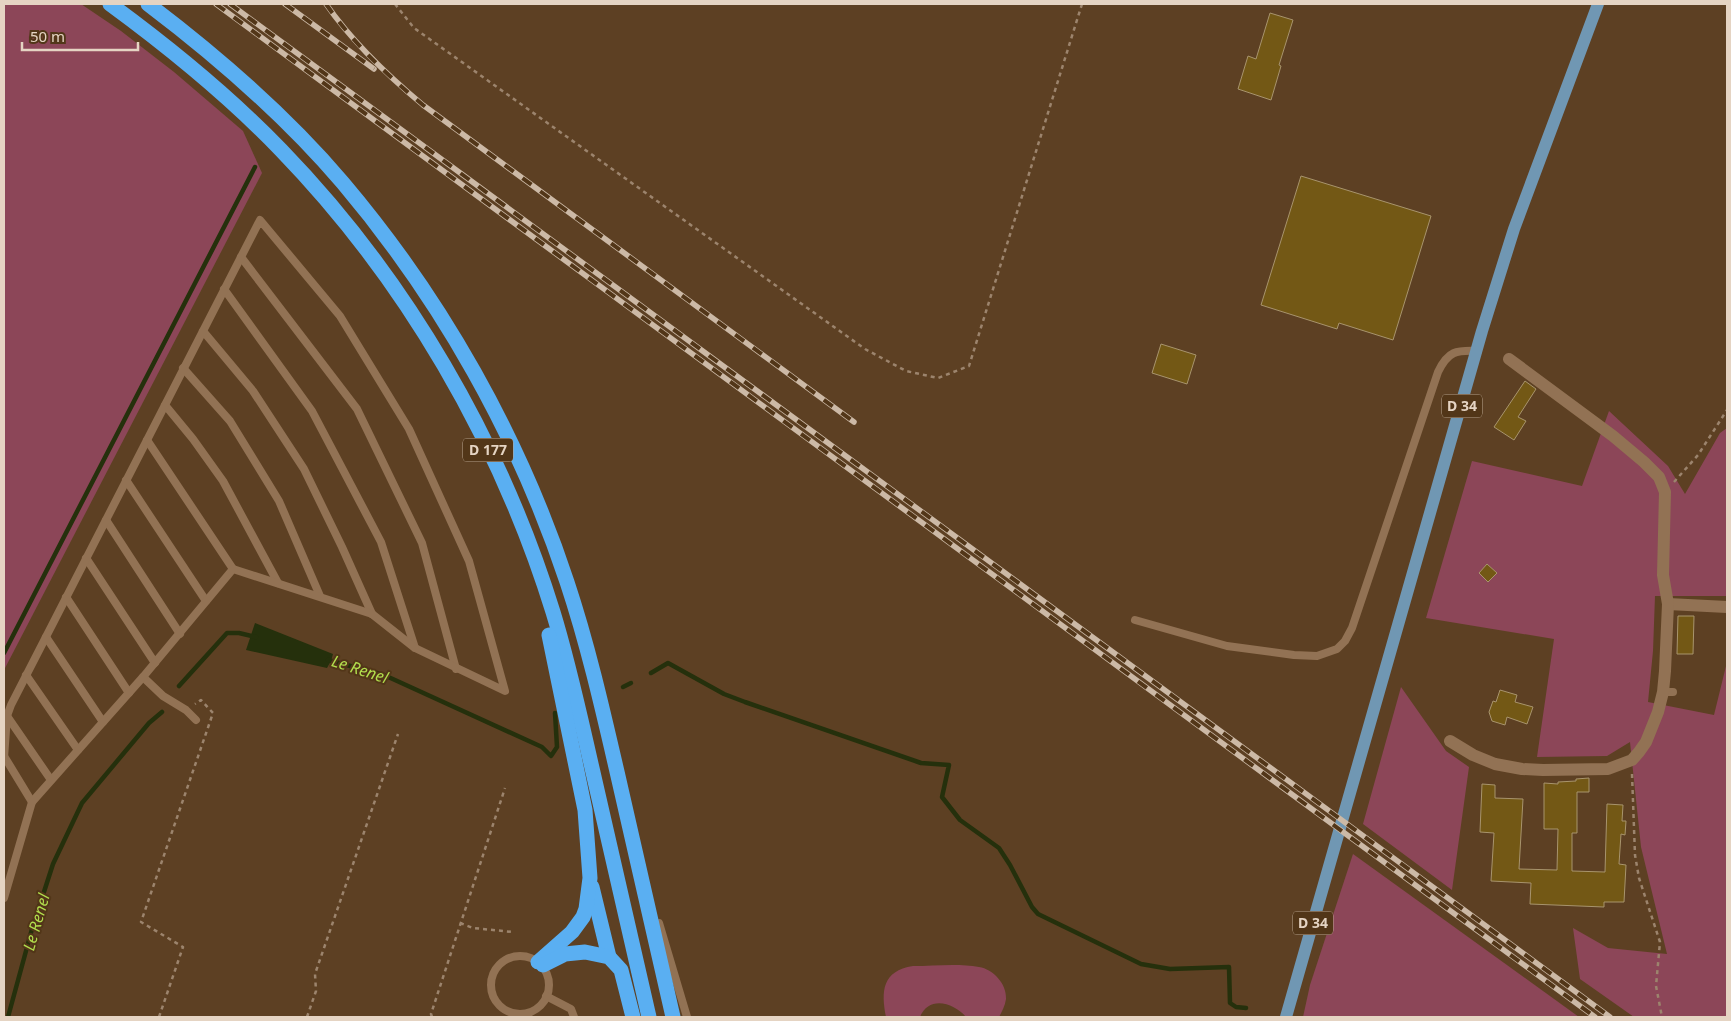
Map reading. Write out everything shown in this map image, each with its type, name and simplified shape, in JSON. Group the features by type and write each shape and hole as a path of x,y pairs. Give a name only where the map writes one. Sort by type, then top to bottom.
{"highway":[{"name":"D 177","path":"110,4 180,58 224,96 281,150 326,200 364,245 403,298 472,417 504,484 533,555 553,613 569,672 649,1017"},
{"name":"D 177","path":"148,4 196,41 239,78 342,181 427,293 496,412 522,467 567,581 593,671 673,1017"},
{"path":"533,555 585,810 589,840 590,878 586,909 583,917 572,932 540,964"},
{"path":"590,878 609,957 621,970 633,1017"},
{"path":"540,964 565,954 585,952 609,957"}],"main road":[{"name":"D 34","path":"1286,1017 1514,229 1598,4"}],"street":[{"path":"1450,741 1484,760 1522,769 1608,769 1632,760 1639,752 1668,692 1668,604 1663,575 1665,492 1663,484 1653,471 1620,441 1509,359"},
{"path":"1668,604 1727,607"}],"lane":[{"path":"32,802 4,757 7,716 26,675 260,220 340,316 409,429 469,561 504,692 415,648 372,614 233,569 147,440"},
{"path":"241,257 357,408 422,544 456,669"},
{"path":"224,289 312,410 380,542 415,648"},
{"path":"202,331 253,391 304,469 372,614"},
{"path":"1135,620 1227,646 1258,651 1317,656 1337,649 1345,641 1352,628 1438,372 1443,362 1452,353 1458,351 1478,351"},
{"path":"184,368 230,421 279,500 320,596"},
{"path":"165,405 193,439 222,481 278,583"},
{"path":"126,480 206,601"},
{"path":"106,520 180,634"},
{"path":"86,558 155,662"},
{"path":"4,898 32,802 129,694 233,569"},
{"path":"66,597 129,694"},
{"path":"46,637 104,722"},
{"path":"26,675 78,750"},
{"path":"143,677 164,696 186,710 196,720"},
{"path":"7,716 51,780"},
{"path":"631,834 687,1017"},
{"path":"523,956 540,964 549,980 546,996 542,1004 535,1010 527,1013 510,1012 496,1002 490,986 494,970 507,959 523,956"},
{"path":"546,996 571,1008 574,1017"}],"path":[{"path":"395,4 414,28 865,349 906,371 938,378 970,366 1082,4"},
{"path":"1665,492 1698,455 1727,410"},
{"path":"159,1017 183,947 141,922 212,713 201,700 186,710"},
{"path":"307,1017 316,991 315,974 398,734"},
{"path":"1632,760 1635,855 1639,878 1660,942 1656,986 1662,1017"},
{"path":"432,1017 430,1014 505,788"},
{"path":"460,923 473,928 512,932"}],"shaded area":[{"path":"4,4 81,4 121,31 174,72 243,131 262,173 4,670"},
{"path":"1609,411 1668,466 1685,494 1720,433 1727,428 1727,596 1655,596 1653,651 1648,702 1714,715 1727,662 1727,1017 1634,1017 1580,979 1573,928 1608,948 1667,954 1641,847 1630,742 1607,756 1537,757 1554,639 1426,618 1472,461 1582,486"},
{"path":"255,623 333,654 331,661 327,668 246,650"},
{"path":"1401,687 1446,751 1469,767 1452,890 1363,824"},
{"path":"1353,854 1579,1017 1303,1017 1310,985"},
{"path":"963,965 984,968 998,978 1006,993 1005,1004 999,1017 966,1017 949,1005 935,1004 924,1010 920,1017 886,1017 884,991 886,984 895,972 913,966"}],"building":[{"path":"1270,13 1293,20 1279,65 1281,66 1271,100 1238,89 1248,56 1256,59"},
{"path":"1301,176 1431,216 1393,340 1339,323 1337,329 1261,305"},
{"path":"1161,344 1196,355 1187,384 1152,373"},
{"path":"1525,381 1536,389 1518,417 1526,421 1514,440 1494,427"},
{"path":"1487,564 1497,573 1488,582 1479,573"},
{"path":"1678,616 1694,616 1693,654 1677,654"},
{"path":"1500,690 1517,695 1515,702 1533,707 1527,724 1507,717 1505,725 1492,721 1489,712 1493,701 1496,702"},
{"path":"1589,778 1589,792 1577,792 1577,833 1572,833 1572,871 1605,872 1607,804 1623,805 1622,821 1626,821 1625,835 1621,834 1619,864 1626,865 1624,902 1604,902 1604,907 1530,904 1531,883 1491,881 1494,833 1480,832 1482,784 1495,785 1495,798 1523,799 1519,869 1557,870 1558,829 1544,829 1544,783 1558,784 1558,782"}],"waterway":[{"path":"4,653 255,167"},
{"name":"Le Renel","path":"179,686 227,633 239,633 256,637"},
{"name":"Le Renel","path":"328,660 384,675 542,747 551,756 557,747 555,713"},
{"path":"651,673 668,663 724,694 745,702 921,763 949,765 942,797 960,820 999,848 1032,907 1038,914 1141,964 1170,969 1229,967 1230,1003 1236,1007 1246,1008"},
{"path":"623,687 631,683"},
{"name":"Le Renel","path":"8,1017 32,929 53,864 82,803 149,723 162,712"}],"railway":[{"path":"216,4 1595,1017"},
{"path":"230,4 1610,1017"},
{"path":"285,4 374,69"},
{"path":"326,4 347,32 371,58 423,105 854,422"}]}
